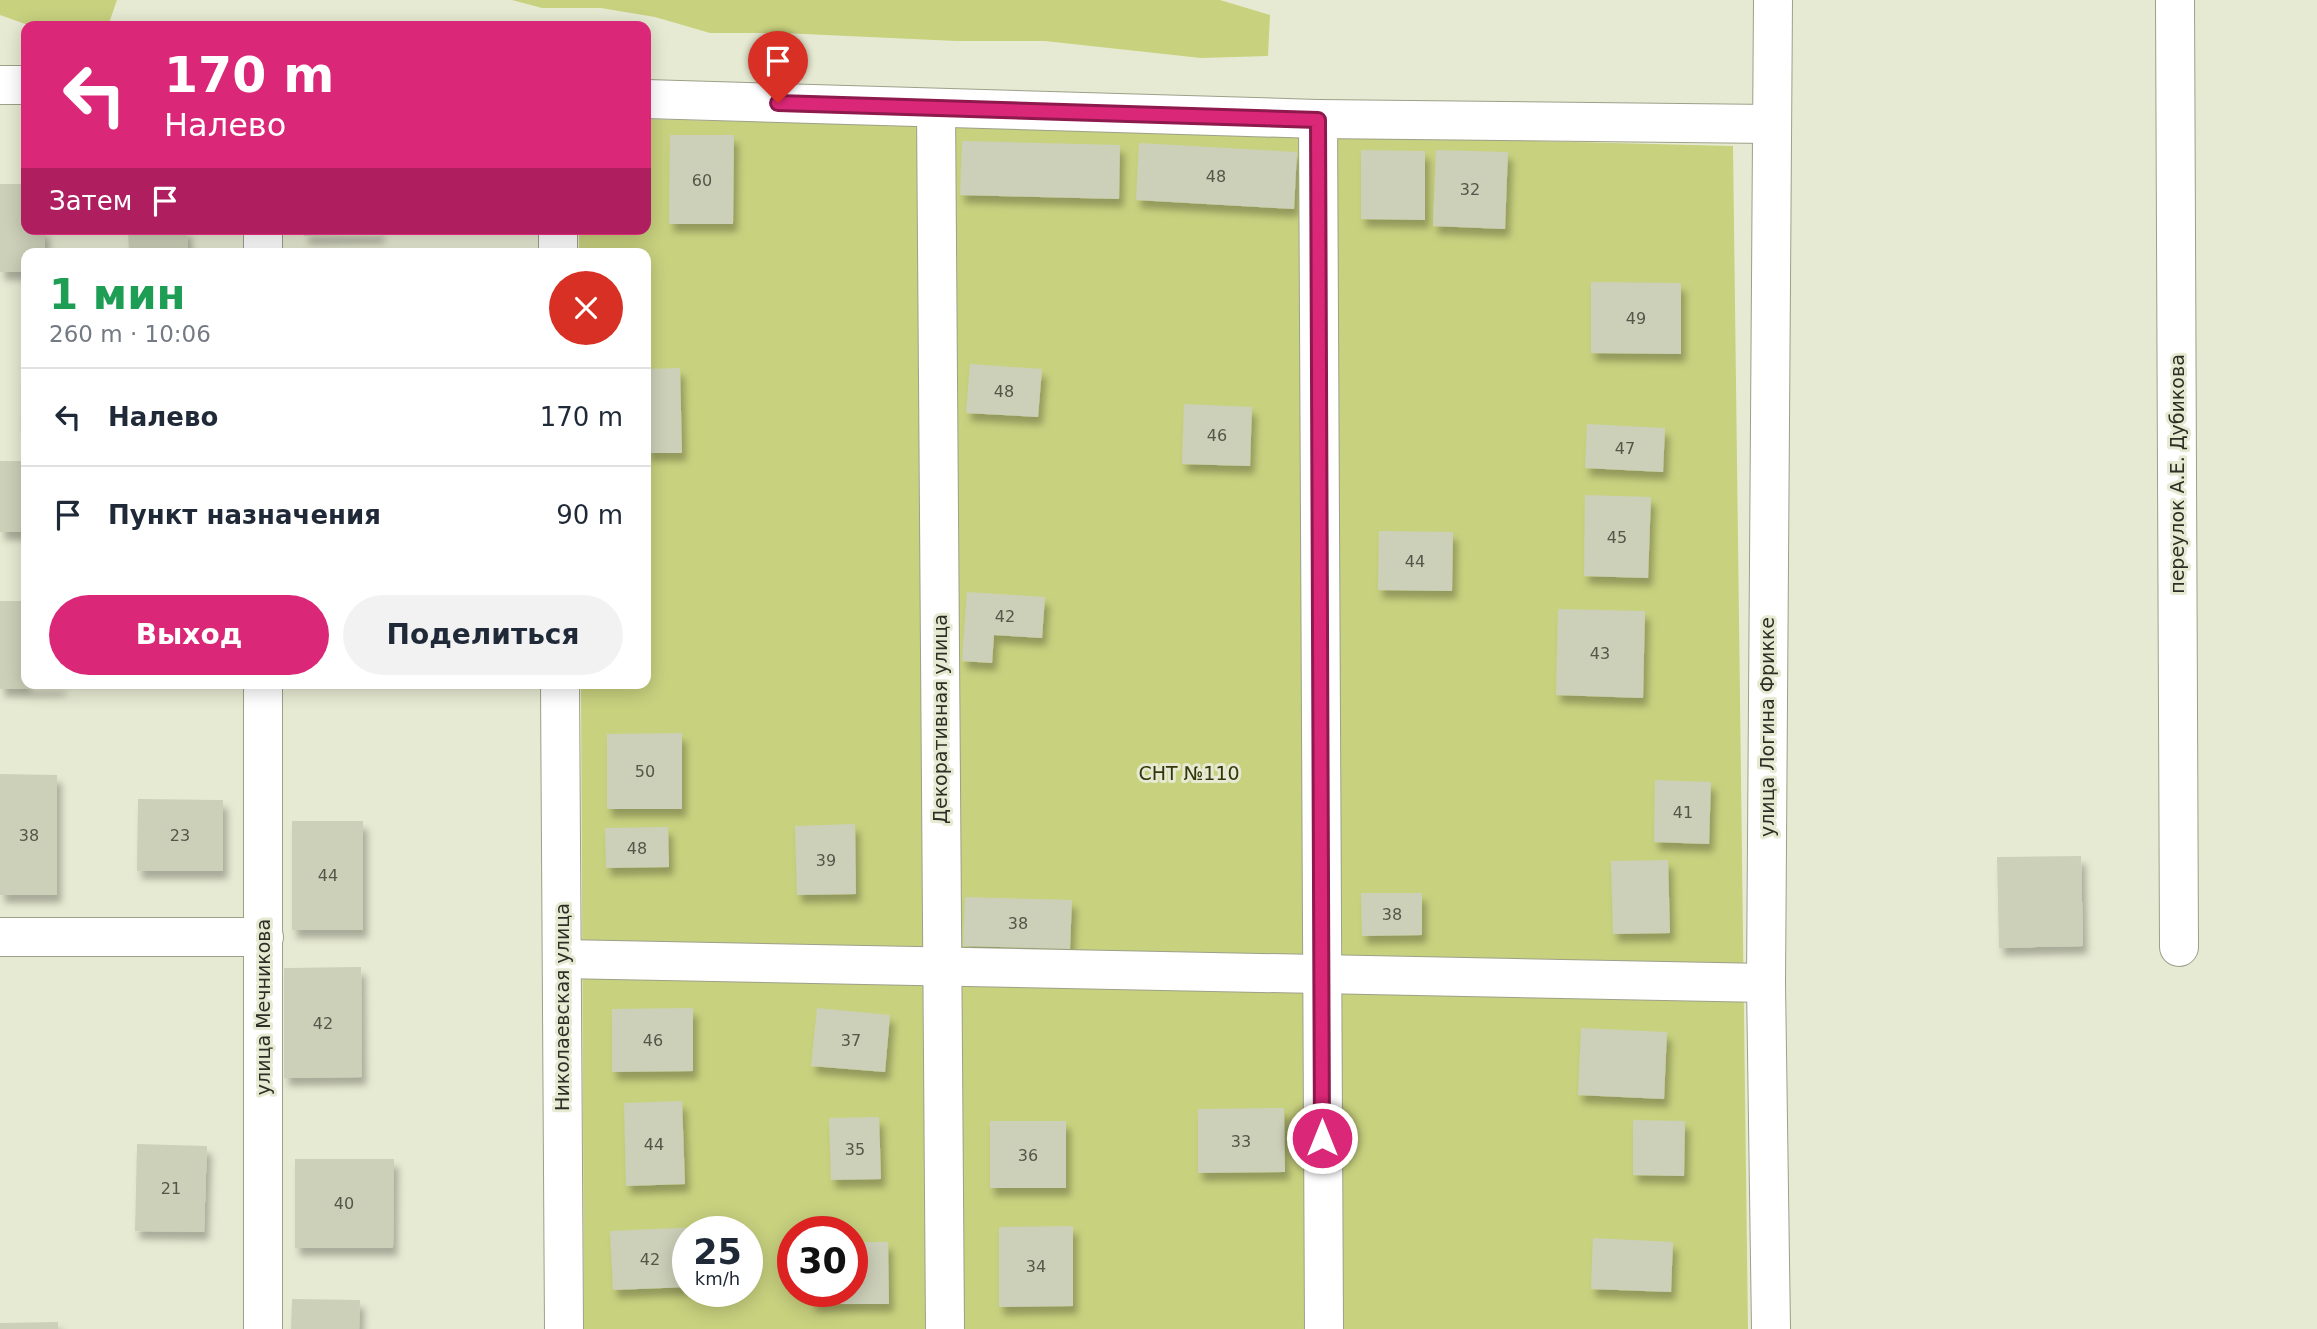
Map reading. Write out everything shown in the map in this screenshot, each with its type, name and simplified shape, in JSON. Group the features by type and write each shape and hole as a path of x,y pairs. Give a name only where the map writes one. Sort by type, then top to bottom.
{"street":[{"name":"улица Логина Фрикке","path":"1771,1329 1766,983 1773,0"},
{"name":"переулок А.Е. Дубикова","path":"2175,0 2179,947"},
{"path":"0,85 21,85"},
{"path":"651,99 1318,120 1771,124"},
{"name":"Декоративная улица","path":"936,108 944,1329"},
{"path":"1318,120 1324,1329"},
{"name":"улица Мечникова","path":"262,1329 263,689"},
{"name":"Николаевская улица","path":"560,689 564,1329"},
{"path":"0,937 264,937"},
{"path":"562,959 1766,983"}],"green space":[{"path":"0,0 117,0 110,21 21,22 0,15"},
{"path":"512,0 1220,0 1270,15 1268,56 1201,58 1045,41 956,41 783,33 710,33 655,17 601,8 542,8"},
{"name":"СНТ №110","path":"651,119 1733,146 1748,1329 584,1329 581,689 651,689 651,248 579,248 579,235 651,235"}],"building":[{"path":"670,135 734,135 733,224 669,224"},
{"path":"962,141 1120,145 1119,199 960,195"},
{"path":"1139,143 1297,152 1294,209 1136,200"},
{"path":"1361,150 1425,151 1425,220 1361,219"},
{"path":"1436,150 1508,152 1505,229 1433,226"},
{"path":"0,184 21,184 21,235 45,235 45,248 21,248 21,272 0,272"},
{"path":"128,235 187,235 188,248 129,248"},
{"path":"304,235 380,235 304,236"},
{"path":"1591,282 1681,283 1681,354 1591,353"},
{"path":"970,364 1042,369 1038,417 966,413"},
{"path":"680,368 682,453 651,453 651,369"},
{"path":"1184,404 1252,407 1250,466 1182,464"},
{"path":"1587,424 1665,428 1663,472 1585,468"},
{"path":"0,461 21,461 21,532 0,532"},
{"path":"1585,495 1651,497 1648,578 1584,576"},
{"path":"1379,531 1453,532 1452,591 1378,590"},
{"path":"967,592 1045,597 1042,638 994,635 992,663 962,661"},
{"path":"0,601 21,601 21,689 0,689"},
{"path":"1558,609 1645,611 1643,698 1556,695"},
{"path":"682,733 682,809 607,809 607,734"},
{"path":"0,774 57,775 57,895 0,895"},
{"path":"1655,780 1711,782 1709,844 1654,842"},
{"path":"138,799 223,800 223,871 137,871"},
{"path":"292,821 363,821 363,930 292,930"},
{"path":"855,824 856,894 797,895 795,826"},
{"path":"668,827 669,867 606,868 605,828"},
{"path":"2081,856 2083,946 1999,948 1997,857"},
{"path":"1668,860 1670,933 1613,934 1611,861"},
{"path":"1361,893 1422,893 1422,935 1362,936"},
{"path":"965,897 1072,900 1070,949 963,946"},
{"path":"361,967 362,1077 284,1078 284,968"},
{"path":"693,1008 693,1071 612,1072 612,1009"},
{"path":"817,1008 890,1015 885,1072 811,1066"},
{"path":"1581,1028 1667,1032 1664,1099 1578,1095"},
{"path":"682,1101 685,1184 626,1186 624,1103"},
{"path":"1284,1108 1285,1172 1198,1173 1198,1109"},
{"path":"879,1117 881,1179 831,1180 829,1118"},
{"path":"1633,1120 1685,1121 1684,1176 1633,1175"},
{"path":"990,1121 1066,1121 1066,1188 990,1188"},
{"path":"137,1144 207,1146 204,1232 135,1231"},
{"path":"295,1159 394,1159 393,1248 295,1248"},
{"path":"1073,1226 1073,1306 999,1307 999,1227"},
{"path":"672,1228 672,1288 613,1290 610,1231"},
{"path":"1593,1238 1673,1242 1671,1292 1591,1289"},
{"path":"868,1242 888,1242 889,1304 868,1304"},
{"path":"292,1299 360,1300 359,1329 291,1329"},
{"path":"58,1322 58,1329 0,1329 0,1323"}],"route":[{"path":"778,103 1318,120 1322,1138"}]}
